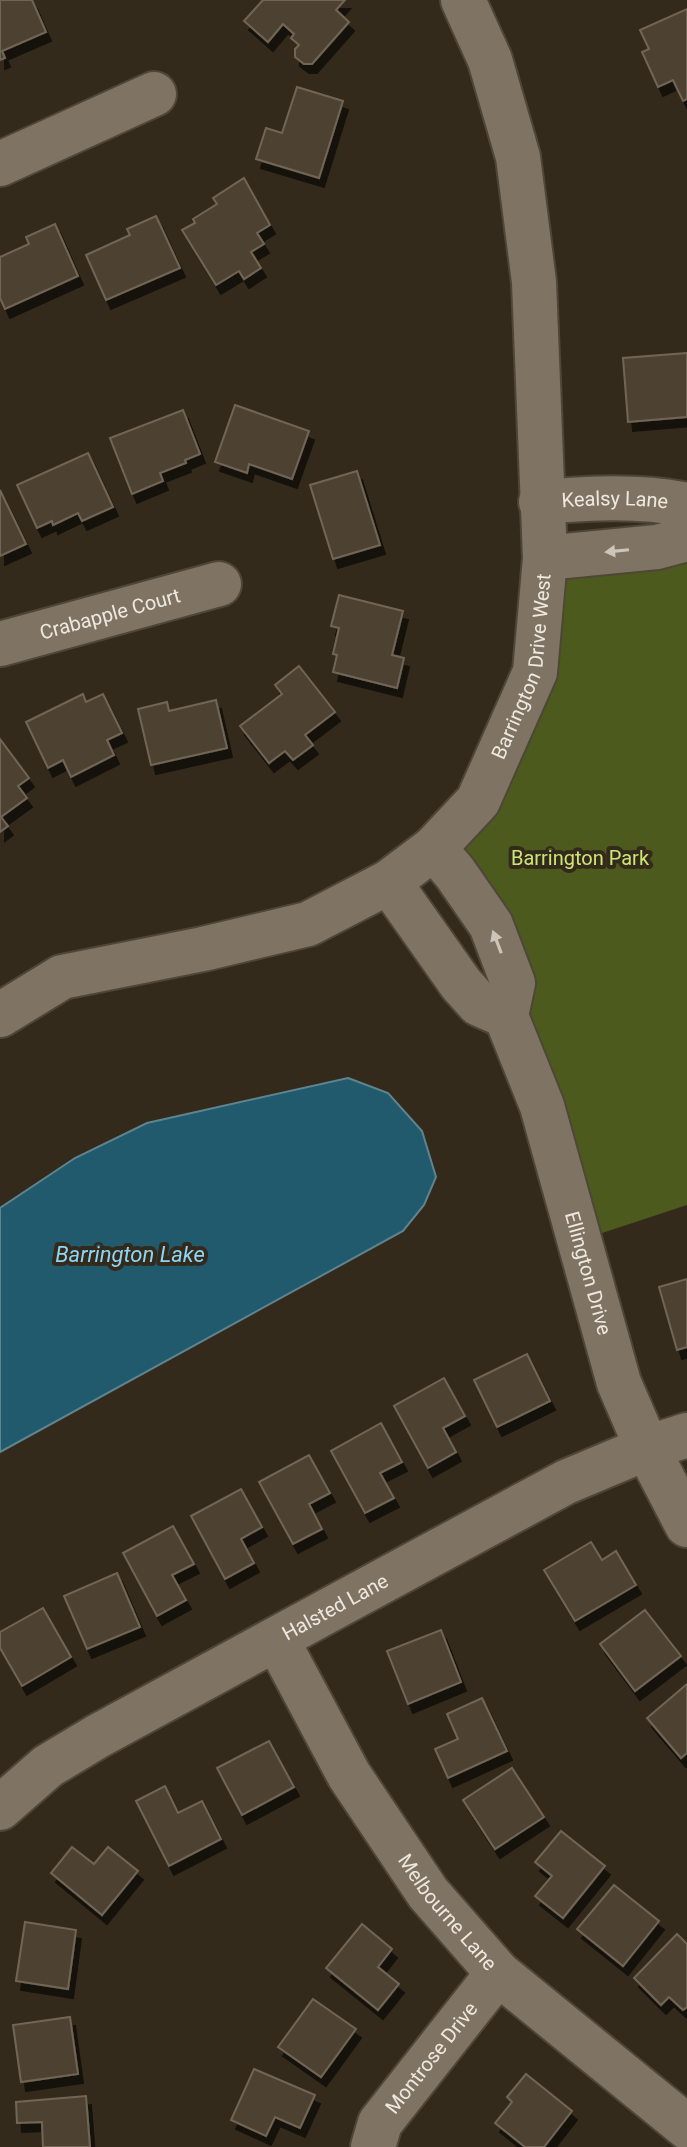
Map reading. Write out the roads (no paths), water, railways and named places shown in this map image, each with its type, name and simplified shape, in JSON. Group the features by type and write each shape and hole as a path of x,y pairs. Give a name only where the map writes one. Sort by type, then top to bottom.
{"street":[{"name":"Barrington Drive West","path":"0,1015 62,977 308,924 389,882 434,848 478,801 535,672 545,558 534,282 518,157 490,60 463,0"},
{"path":"0,164 154,94"},
{"name":"Kealsy Lane","path":"541,502 660,499 687,505"},
{"name":"Kealsy Lane","path":"545,558 657,547 687,539"},
{"name":"Crabapple Court","path":"0,644 219,584"},
{"name":"Ellington Drive","path":"434,848 491,925 513,983 506,1016 542,1106 619,1383 667,1442 687,1525"},
{"path":"389,882 461,984 479,1004 506,1016"},
{"name":"Halsted Lane","path":"0,1808 48,1766 86,1743 566,1482 667,1442"},
{"name":"Melbourne Lane","path":"277,1640 349,1775 428,1893 498,1973 687,2127"},
{"name":"Montrose Drive","path":"373,2147 380,2123 498,1973"}],"water":[{"name":"Barrington Lake","path":"348,1078 388,1093 422,1131 436,1177 424,1205 403,1231 0,1452 0,1208 75,1158 147,1123"}],"park label":[{"name":"Barrington Park","path":"580,858"}]}
